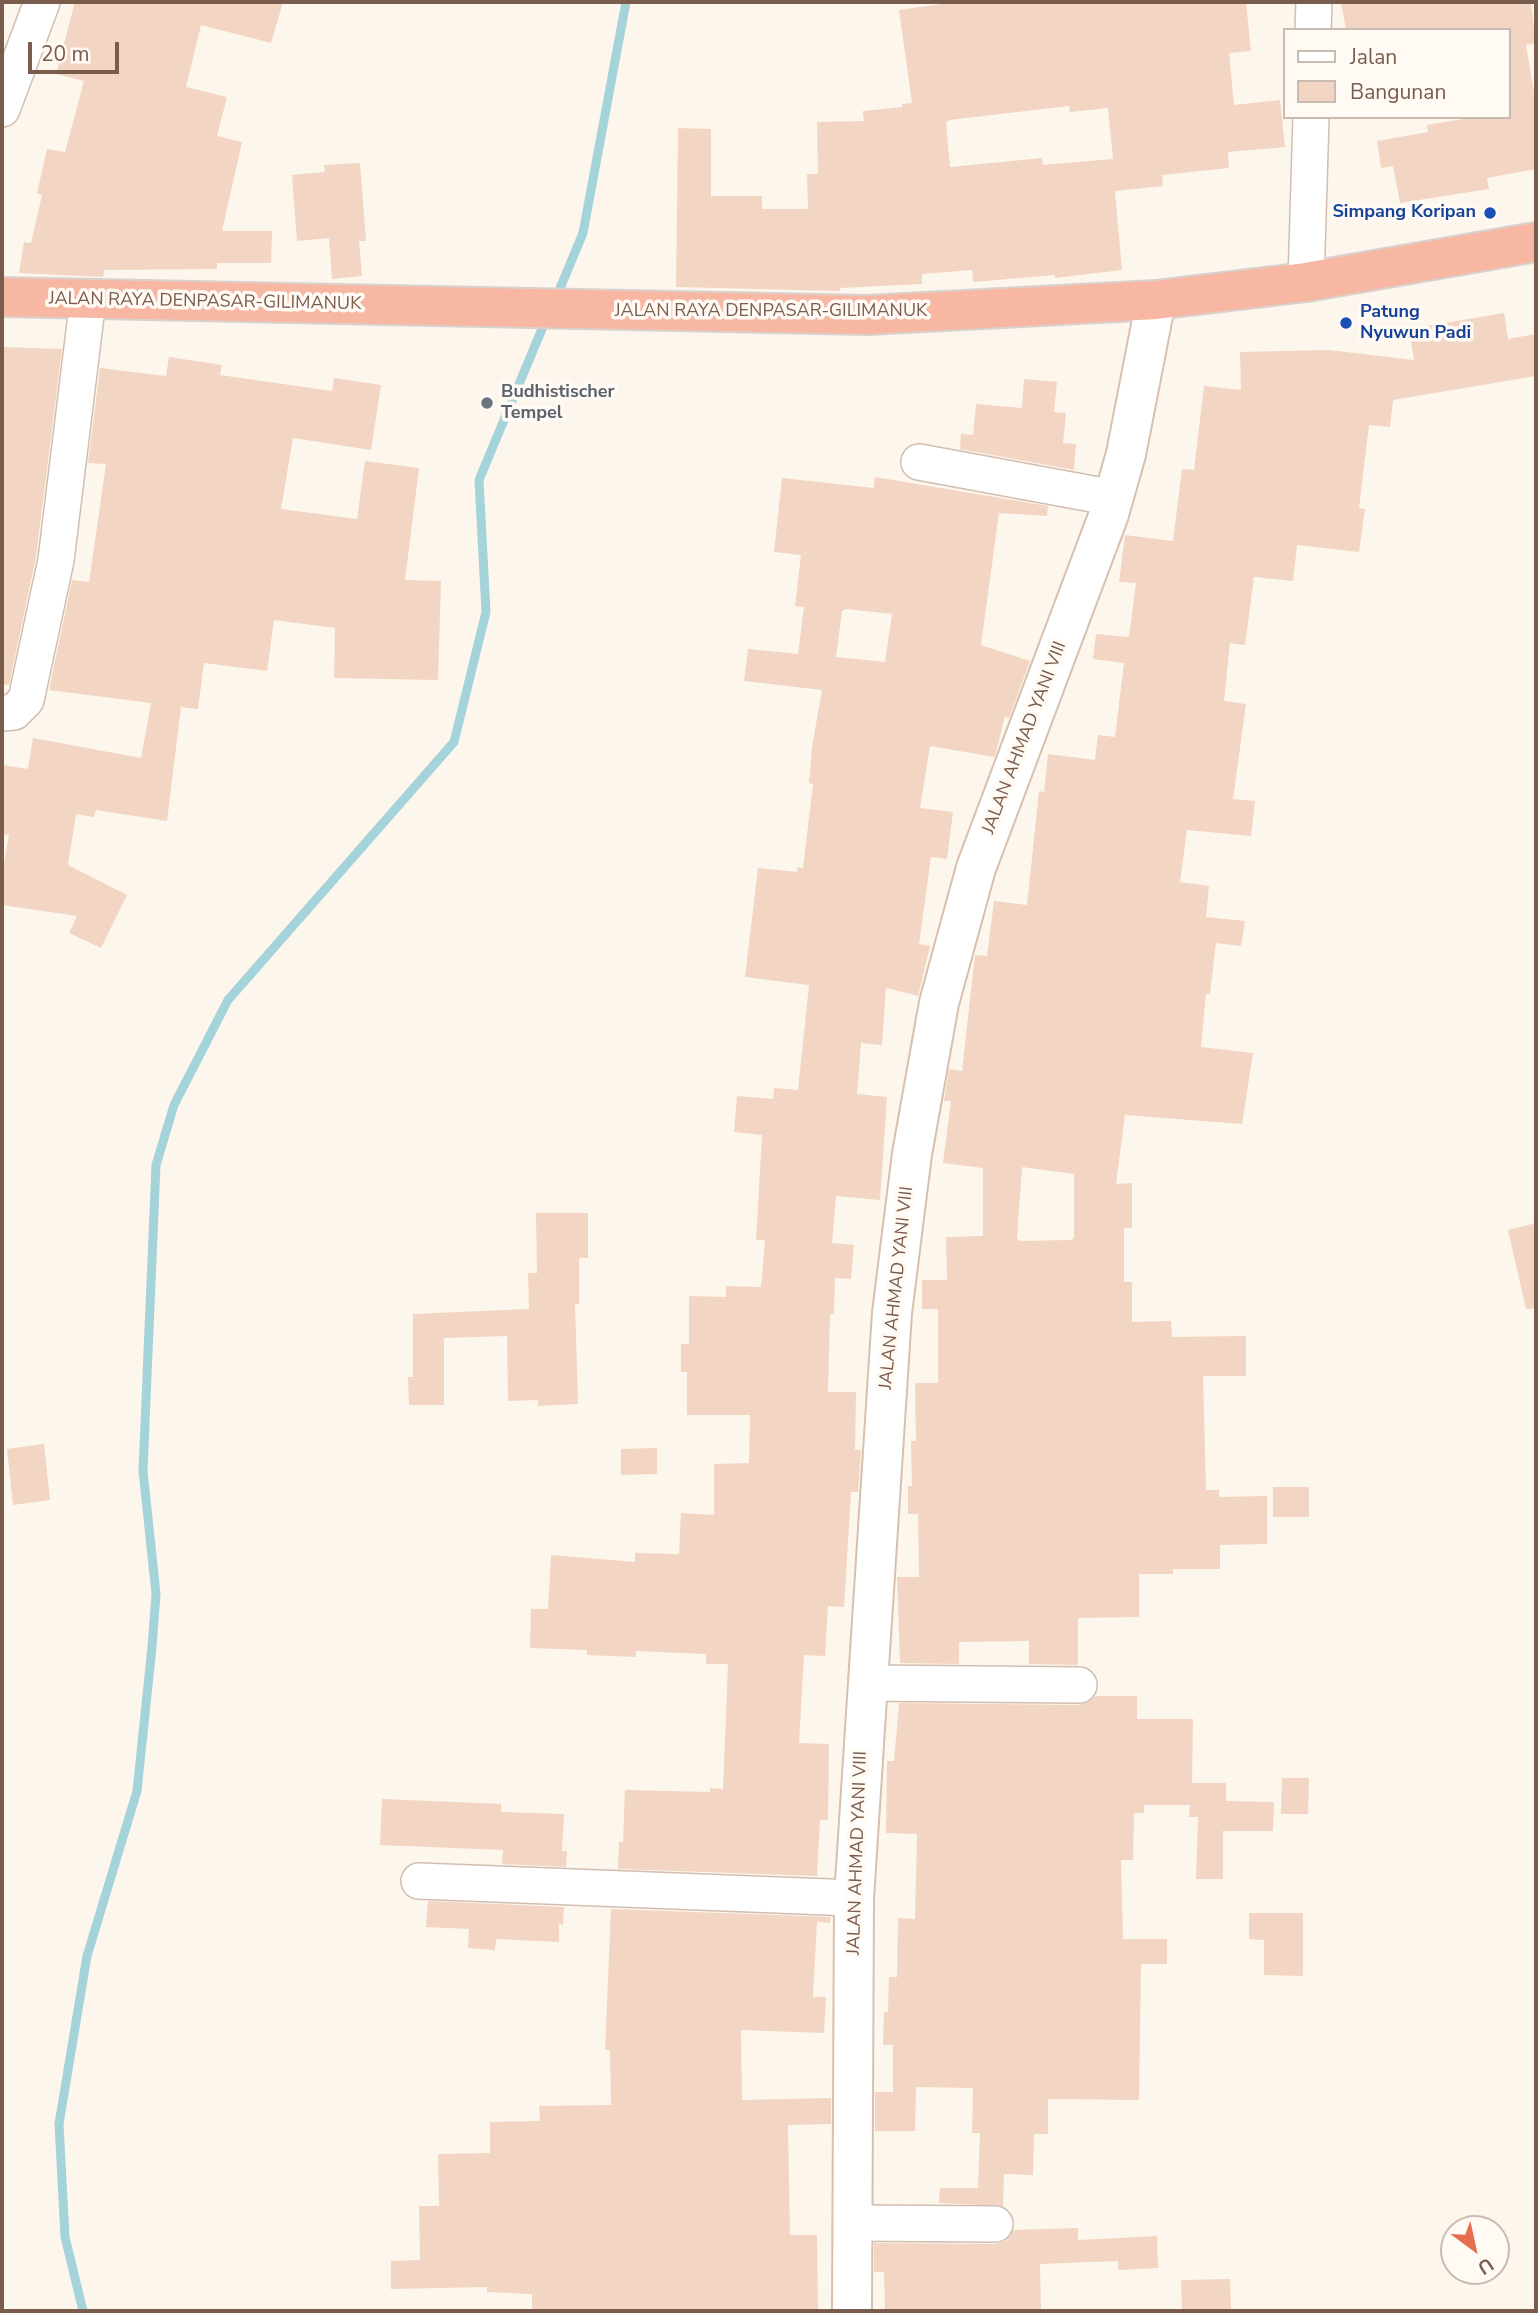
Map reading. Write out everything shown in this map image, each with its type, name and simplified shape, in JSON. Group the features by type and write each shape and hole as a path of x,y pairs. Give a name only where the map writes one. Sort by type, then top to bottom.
{"highway":[{"name":"JALAN RAYA DENPASAR-GILIMANUK","path":"2,297 867,315 1156,300 1307,282 1536,242"}],"street":[{"path":"2,109 42,2"},
{"path":"1314,2 1314,28"},
{"path":"1307,282 1311,119"},
{"path":"2,713 14,712 26,700 57,560 88,299"},
{"name":"JALAN AHMAD YANI VIII","path":"852,2311 853,1898 892,1313 912,1154 939,1003 976,868 1114,498 1139,393 1156,300"},
{"path":"919,462 1114,498"},
{"path":"867,1683 1079,1685"},
{"path":"419,1881 853,1898"},
{"path":"852,2223 995,2224"}],"building":[{"path":"75,2 283,2 271,43 201,25 186,87 227,97 217,136 242,142 222,231 272,231 271,263 217,263 217,269 104,270 103,277 19,273 24,242 31,243 42,195 37,193 47,149 65,152 84,81 56,74"},
{"path":"956,2 1246,2 1251,51 1229,53 1234,105 1280,100 1285,147 1228,152 1229,168 1162,175 1163,186 1115,191 1122,270 1055,278 1055,275 973,282 972,270 922,274 922,284 840,288 840,291 676,287 678,128 711,129 711,196 762,196 762,209 808,209 807,174 818,174 817,122 864,121 863,111 902,107 902,104 912,103 899,10","holes":["1069,106 1070,112 1108,108 1113,159 1043,165 1042,158 950,167 946,122 949,120"]},
{"path":"1341,2 1531,2 1536,43 1526,45 1536,104 1536,169 1487,178 1489,189 1400,203 1393,166 1381,168 1377,141 1428,132 1427,125 1463,119 1510,119 1510,28 1346,28"},
{"path":"360,163 366,241 359,241 362,276 332,279 329,238 297,241 292,175 325,172 324,165"},
{"path":"1504,313 1508,339 1536,334 1536,376 1393,400 1390,427 1369,425 1359,508 1365,509 1359,552 1297,545 1293,581 1254,577 1245,645 1230,643 1224,701 1246,704 1233,799 1255,801 1251,836 1187,830 1180,882 1209,886 1206,917 1245,921 1241,946 1216,943 1210,994 1206,994 1201,1047 1253,1053 1242,1124 1125,1115 1116,1184 1132,1183 1132,1228 1124,1228 1124,1282 1132,1282 1132,1322 1171,1321 1172,1337 1246,1336 1246,1376 1203,1376 1206,1490 1219,1490 1219,1497 1267,1496 1267,1544 1220,1545 1220,1569 1173,1569 1173,1574 1139,1574 1139,1617 1078,1618 1078,1665 1029,1664 1029,1641 959,1642 959,1664 900,1663 897,1577 919,1577 918,1514 908,1514 908,1486 912,1486 911,1441 916,1441 915,1383 938,1383 938,1309 922,1309 922,1280 947,1280 946,1237 983,1236 983,1168 943,1163 951,1101 944,1101 949,1069 962,1071 975,955 987,956 994,901 1027,905 1039,791 1044,792 1048,754 1095,760 1098,735 1115,737 1124,663 1093,659 1096,634 1129,637 1136,583 1119,582 1125,535 1173,541 1182,469 1194,470 1204,386 1241,390 1240,352 1329,350 1414,360 1409,329","holes":["1022,1167 1074,1174 1074,1238 1020,1241 1017,1238"]},
{"path":"2,347 62,349 36,557 9,685 2,684"},
{"path":"169,357 222,365 220,375 332,391 334,378 381,385 371,450 293,438 281,509 357,519 365,461 419,468 405,580 441,581 438,680 334,678 335,628 274,620 267,671 204,663 198,709 181,707 167,821 96,810 94,817 76,814 68,865 127,895 101,948 69,933 77,916 2,905 2,874 9,835 2,834 2,765 28,769 33,738 141,758 151,703 49,690 72,580 89,582 106,464 88,463 100,368 166,376"},
{"path":"1024,379 1057,382 1054,412 1066,413 1063,443 1076,444 1074,470 960,449 961,434 973,435 976,404 1022,408"},
{"path":"875,477 1048,506 1047,516 999,513 981,645 1030,661 1009,718 1005,716 995,757 930,746 920,808 953,812 947,859 931,857 919,944 930,946 918,996 886,988 882,1045 861,1043 857,1094 887,1097 880,1200 836,1196 832,1243 854,1245 851,1279 835,1278 834,1314 830,1314 828,1392 856,1392 855,1450 861,1450 858,1492 851,1492 844,1607 828,1606 825,1656 804,1655 799,1743 829,1744 828,1820 820,1820 817,1876 618,1869 619,1842 623,1842 625,1790 710,1792 710,1788 723,1789 728,1664 706,1664 706,1654 636,1651 636,1657 587,1655 587,1650 530,1648 531,1609 548,1609 551,1555 635,1562 635,1553 679,1554 681,1513 714,1515 714,1464 749,1463 750,1415 687,1415 687,1372 681,1372 681,1344 689,1344 689,1296 726,1297 726,1286 761,1287 765,1240 756,1240 762,1135 734,1132 737,1096 773,1099 774,1088 798,1090 809,985 745,977 758,868 797,872 798,867 803,868 813,784 809,783 812,747 822,690 744,681 748,649 798,654 804,607 795,606 801,555 774,552 782,478 874,488","holes":["846,609 892,614 885,662 836,657 842,611"]},
{"path":"536,1213 588,1213 588,1258 579,1258 579,1304 575,1304 578,1404 538,1406 538,1400 508,1401 507,1336 444,1338 444,1405 409,1405 408,1377 413,1377 413,1314 529,1309 528,1273 537,1273"},
{"path":"1536,1223 1536,1308 1526,1309 1508,1230"},
{"path":"44,1444 50,1500 13,1505 7,1449"},
{"path":"657,1448 657,1474 621,1475 621,1449"},
{"path":"1273,1487 1309,1487 1309,1517 1273,1517"},
{"path":"1096,1696 1137,1696 1137,1719 1193,1719 1192,1783 1226,1783 1226,1801 1274,1802 1273,1831 1223,1831 1223,1879 1196,1879 1198,1817 1189,1817 1190,1805 1144,1805 1144,1813 1134,1813 1133,1860 1121,1860 1123,1939 1167,1939 1167,1964 1141,1964 1139,2100 1048,2099 1048,2134 1034,2134 1033,2175 1004,2174 1003,2206 939,2203 940,2188 978,2188 980,2133 972,2133 973,2088 916,2087 915,2131 875,2131 875,2092 893,2092 893,2045 883,2045 889,1977 897,1977 898,1918 915,1919 917,1834 886,1833 887,1761 894,1761 899,1703 1079,1705"},
{"path":"1282,1778 1309,1778 1308,1814 1281,1814"},
{"path":"382,1799 501,1804 501,1812 564,1814 562,1851 567,1851 566,1867 502,1864 503,1850 380,1845"},
{"path":"428,1901 564,1907 563,1925 559,1924 559,1942 496,1939 495,1950 468,1948 469,1929 426,1927"},
{"path":"611,1909 831,1917 830,1923 817,1922 813,1997 826,1997 824,2033 741,2030 742,2100 831,2098 831,2124 788,2125 790,2235 817,2235 818,2311 532,2311 532,2294 487,2292 487,2287 391,2289 391,2261 420,2260 419,2206 439,2206 438,2154 490,2153 490,2122 540,2121 539,2106 611,2105 610,2050 605,2050"},
{"path":"1249,1913 1303,1913 1303,1976 1264,1975 1264,1940 1249,1939"},
{"path":"1078,2228 1078,2240 1157,2236 1158,2268 1118,2270 1118,2261 1040,2264 1041,2311 885,2311 884,2272 874,2272 874,2243 995,2244 1005,2241 1014,2230"},
{"path":"1230,2279 1231,2311 1182,2311 1181,2280"}],"waterway":[{"path":"556,298 583,233 626,2"},
{"path":"83,2311 65,2237 59,2124 87,1956 137,1791 152,1647 156,1594 143,1471 156,1165 174,1105 228,1000 454,742 486,612 479,480 547,317"}],"place":[{"name":"Simpang Koripan","path":"1490,213"},
{"name":"Patung Nyuwun Padi","path":"1346,323"},
{"name":"Budhistischer Tempel","path":"487,403"}]}
